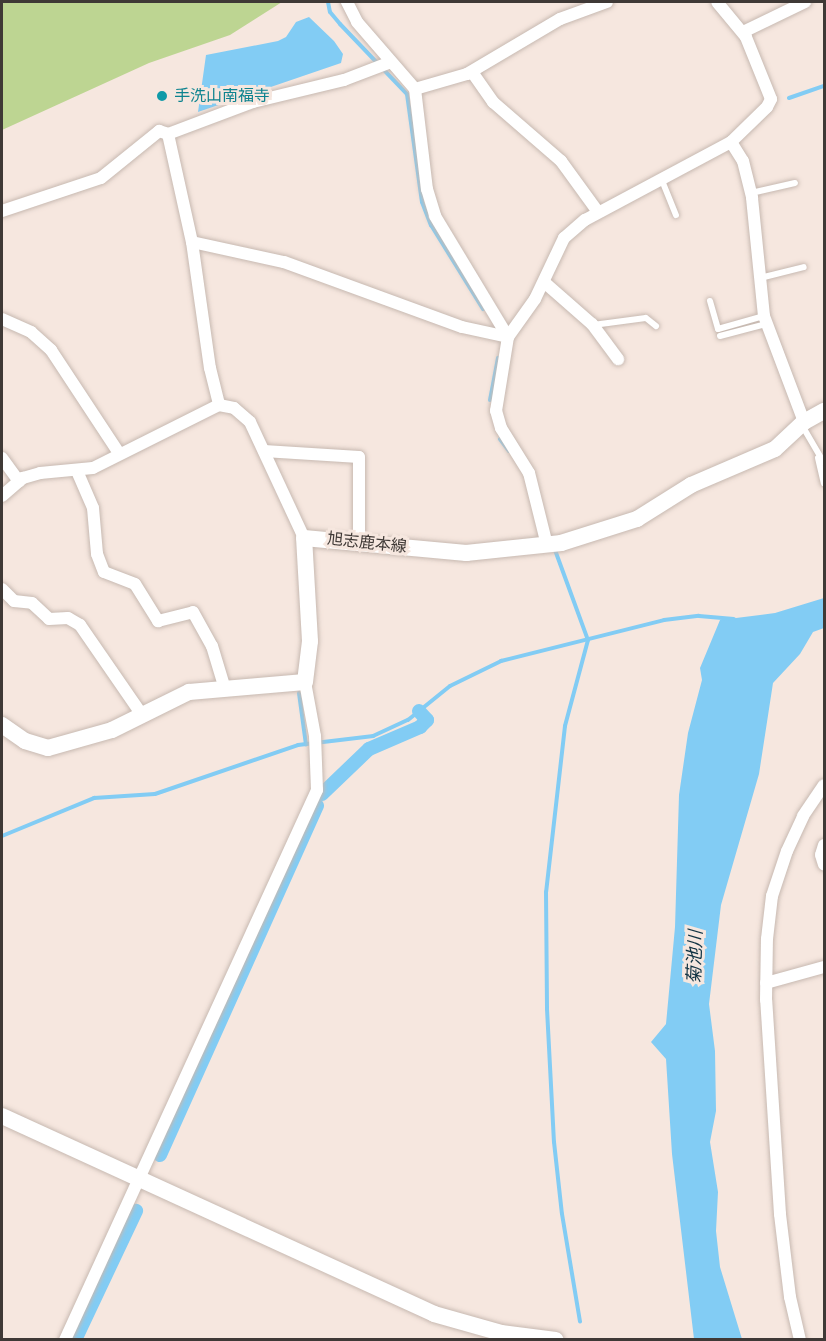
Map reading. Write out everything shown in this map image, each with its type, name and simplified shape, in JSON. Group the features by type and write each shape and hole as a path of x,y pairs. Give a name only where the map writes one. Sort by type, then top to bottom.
{"main road":[{"name":"旭志鹿本線","path":"305,682 310,641 304,538 466,553 547,545 628,523 691,485 775,449 802,423 825,411"},
{"path":"2,725 25,741 48,748 112,730 189,692 305,682"},
{"path":"2,1116 434,1314 491,1331 556,1340"}],"street":[{"path":"348,2 357,22 415,89 427,189 435,216 508,337"},
{"path":"415,89 472,72 560,19 607,2"},
{"path":"547,545 529,473 501,428 496,411 508,337 544,282 564,238 598,212 731,142 771,99 743,32 717,2"},
{"path":"743,32 805,2"},
{"path":"2,211 100,178 151,135 159,131 168,134 294,89 377,70 391,62"},
{"path":"472,72 493,102 561,161 598,212"},
{"path":"168,134 192,242 210,368 219,405"},
{"path":"731,142 743,161 751,194 765,320 802,423"},
{"path":"192,242 284,262 462,327 508,337"},
{"path":"544,282 593,325 618,359"},
{"path":"2,319 32,333 51,350 118,453"},
{"path":"2,496 19,481 40,473 77,471 219,405 234,408 250,422 304,538"},
{"path":"264,451 359,457 358,542"},
{"path":"2,458 19,481"},
{"path":"77,471 93,508 97,554 104,572 135,584 158,621 193,612 212,646 225,689"},
{"path":"2,589 14,601 32,603 49,619 68,618 80,625 142,715"},
{"path":"65,1340 137,1178 313,798 319,778 315,736 305,682"},
{"path":"800,1340 783,1246 766,983 768,917 778,874 795,831 825,785"},
{"path":"825,846 821,855 825,865"},
{"path":"766,983 825,967"}],"lane":[{"path":"660,178 676,215"},
{"path":"751,194 795,183"},
{"path":"759,278 804,267"},
{"path":"710,301 718,329 765,320"},
{"path":"593,325 646,318 656,326"},
{"path":"720,336 765,320"},
{"path":"802,423 818,457 825,483"},
{"path":"818,457 825,463"}],"green space":[{"path":"2,2 282,2 230,35 149,63 2,130"}],"water":[{"path":"309,17 334,41 343,54 341,63 198,112 206,55 278,41 286,37 296,22"},
{"name":"菊池川","path":"824,598 824,628 813,632 800,654 773,683 759,774 721,905 709,1004 715,1051 716,1111 710,1142 718,1192 716,1231 720,1267 742,1339 694,1339 672,1154 666,1059 651,1042 666,1024 675,927 679,795 688,733 702,680 700,668 720,620 775,613"}],"waterway":[{"path":"328,2 330,12 340,24 407,94 422,202 431,225 483,309"},
{"path":"789,98 824,86"},
{"path":"490,400 498,358"},
{"path":"500,439 509,451"},
{"path":"555,550 588,640 565,726 546,892 547,1009 554,1142 562,1214 580,1321"},
{"path":"2,836 94,798 155,794 298,745 373,736 408,720 450,686 501,661 664,620 699,616 734,619"},
{"path":"299,693 306,745"},
{"path":"322,794 369,749 420,727 427,720 419,711"},
{"path":"160,1155 317,806"},
{"path":"75,1340 136,1211"}],"place":[{"name":"手洗山南福寺","path":"162,96"}]}
